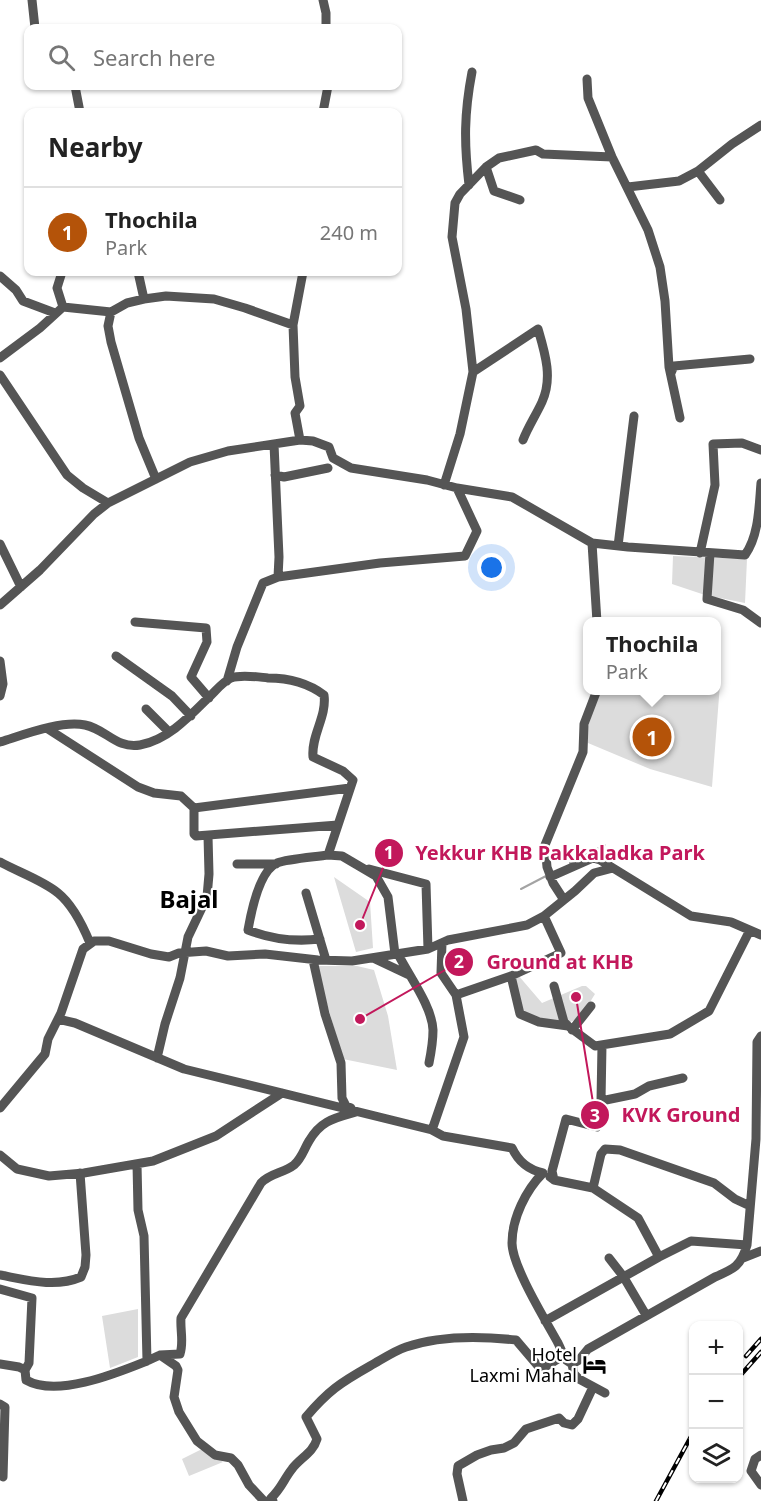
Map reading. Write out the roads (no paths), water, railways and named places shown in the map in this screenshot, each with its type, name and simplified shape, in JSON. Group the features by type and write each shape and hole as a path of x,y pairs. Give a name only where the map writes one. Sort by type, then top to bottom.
{"street":[{"path":"32,0 35,24"},
{"path":"323,0 326,24"},
{"path":"469,185 464,137 465,104 472,72"},
{"path":"587,79 588,98 612,157 648,230 660,267 671,374 680,418"},
{"path":"76,90 79,108"},
{"path":"324,108 327,90"},
{"path":"628,187 679,181 698,171 761,125"},
{"path":"444,485 460,434 473,372 466,309 452,237 454,203 486,167 499,158 536,150 543,154 612,157"},
{"path":"486,167 494,191 520,200"},
{"path":"698,171 720,200"},
{"path":"0,276 16,290 23,301 56,316 111,312 128,303 166,296 214,299 293,325"},
{"path":"56,316 57,288 61,276"},
{"path":"138,276 144,299"},
{"path":"300,440 295,413 300,406 295,377 293,325 302,276"},
{"path":"111,312 108,326 111,342 139,438 156,479"},
{"path":"0,358 56,316"},
{"path":"473,372 538,329 548,364 547,382 543,401 523,440"},
{"path":"671,374 674,366 750,359"},
{"path":"0,375 67,475 108,503"},
{"path":"618,546 634,416"},
{"path":"0,605 108,503 190,462 228,451 300,440 318,442 329,447 333,458 351,468 512,497 592,543 711,554 745,555 750,549 757,518 761,483"},
{"path":"274,444 278,578"},
{"path":"700,553 715,485 713,444 742,444 761,450"},
{"path":"275,475 284,477 328,468"},
{"path":"227,681 237,647 263,584 278,578 380,563 465,556 477,531 457,488"},
{"path":"592,543 597,617"},
{"path":"0,544 21,587"},
{"path":"711,554 707,599 743,610 761,623"},
{"path":"135,622 206,628 207,642 190,677 209,698"},
{"path":"116,656 172,696 191,716"},
{"path":"0,661 3,684 0,696"},
{"path":"0,742 74,723 88,725 122,745 139,745 161,738 170,732 234,677 297,681 324,695 326,707 312,748 313,757 344,771 353,780 328,855"},
{"path":"564,900 550,875 545,845 584,752 584,724 595,695"},
{"path":"146,709 170,732"},
{"path":"48,729 138,787 154,793 181,796 194,808 194,835 208,836 338,825"},
{"path":"194,808 350,788"},
{"path":"157,1058 180,978 183,953 207,897 208,836"},
{"path":"237,864 276,864 328,855 342,856 376,876 388,897 396,954 425,1002 431,1017 433,1031 429,1063"},
{"path":"550,875 593,858 600,860 691,916 731,922 761,935"},
{"path":"0,862 56,891 66,900 84,928 90,943"},
{"path":"276,864 267,872 253,902 248,930 267,937 303,941 320,939"},
{"path":"360,867 426,884 428,949"},
{"path":"0,1108 45,1054 48,1039 58,1019 83,948 94,941 109,941 169,957 206,951 228,956 265,954 313,960 352,961 428,949 448,940 527,925 544,916 594,873 613,868"},
{"path":"306,893 326,960"},
{"path":"456,995 512,976 561,953 544,916"},
{"path":"554,986 564,1022 595,1046 670,1034 709,1011 750,930"},
{"path":"432,1130 464,1037 456,995 441,973 442,943"},
{"path":"372,958 409,975"},
{"path":"313,960 325,1014 341,1063 342,1098 346,1106 359,1111"},
{"path":"512,976 519,1014 539,1022 570,1028"},
{"path":"570,1028 591,1006"},
{"path":"58,1019 75,1023 184,1069 359,1111 432,1130 443,1136 512,1148 516,1156 532,1170 543,1173 554,1180 593,1188 638,1218 659,1257"},
{"path":"572,1364 579,1360 588,1349 735,1268 743,1258 747,1245 759,1132 757,1042 761,1036"},
{"path":"554,1180 552,1171 566,1119 597,1127 601,1101 602,1045"},
{"path":"601,1101 635,1094 649,1086 682,1078"},
{"path":"0,1155 17,1169 49,1176 137,1164 168,1156 216,1136 282,1093"},
{"path":"330,1120 343,1108"},
{"path":"0,1289 32,1298 28,1363 25,1370 26,1380 30,1382 41,1385 63,1385 101,1379 160,1355 180,1354 181,1318 261,1183 266,1177 287,1170 295,1164 319,1126 359,1111"},
{"path":"593,1188 601,1154 605,1149 620,1150 714,1183 735,1199 750,1206"},
{"path":"137,1164 138,1210 144,1236 147,1361"},
{"path":"0,1275 46,1284 70,1282 81,1277 86,1267 86,1255 80,1173"},
{"path":"543,1173 534,1182 517,1215 512,1245 517,1264 563,1356 572,1364 574,1374 605,1393"},
{"path":"545,1321 623,1276 691,1241 747,1245"},
{"path":"743,1258 761,1251"},
{"path":"609,1258 623,1276 646,1316"},
{"path":"273,1501 272,1498 280,1490 292,1468 314,1448 317,1439 306,1417 321,1398 338,1384 405,1347 445,1338 490,1337 516,1340 539,1367 545,1367 563,1356"},
{"path":"160,1355 178,1370 174,1397 179,1412 197,1441 215,1455 231,1458 238,1465 249,1485 264,1501"},
{"path":"0,1364 25,1370"},
{"path":"463,1501 457,1474 458,1466 491,1450 504,1448 514,1443 526,1429 542,1422 559,1418 564,1423 572,1425 578,1419 592,1387"},
{"path":"0,1404 5,1407 3,1477"},
{"path":"761,1455 755,1459 751,1471 761,1485"}],"waterway":[{"path":"570,863 605,845"},
{"path":"521,889 546,876"}],"railway":[{"path":"746,1356 761,1339"},
{"path":"741,1375 761,1352"},
{"path":"656,1501 689,1440"}],"place":[{"name":"Thochila","path":"652,737"},
{"name":"Yekkur KHB Pakkaladka Park","path":"360,925"},
{"name":"KVK Ground","path":"576,997"},
{"name":"Ground at KHB","path":"360,1019"},
{"name":"Hotel Laxmi Mahal","path":"595,1364"}],"district":[{"name":"Bajal","path":"189,898"}]}
